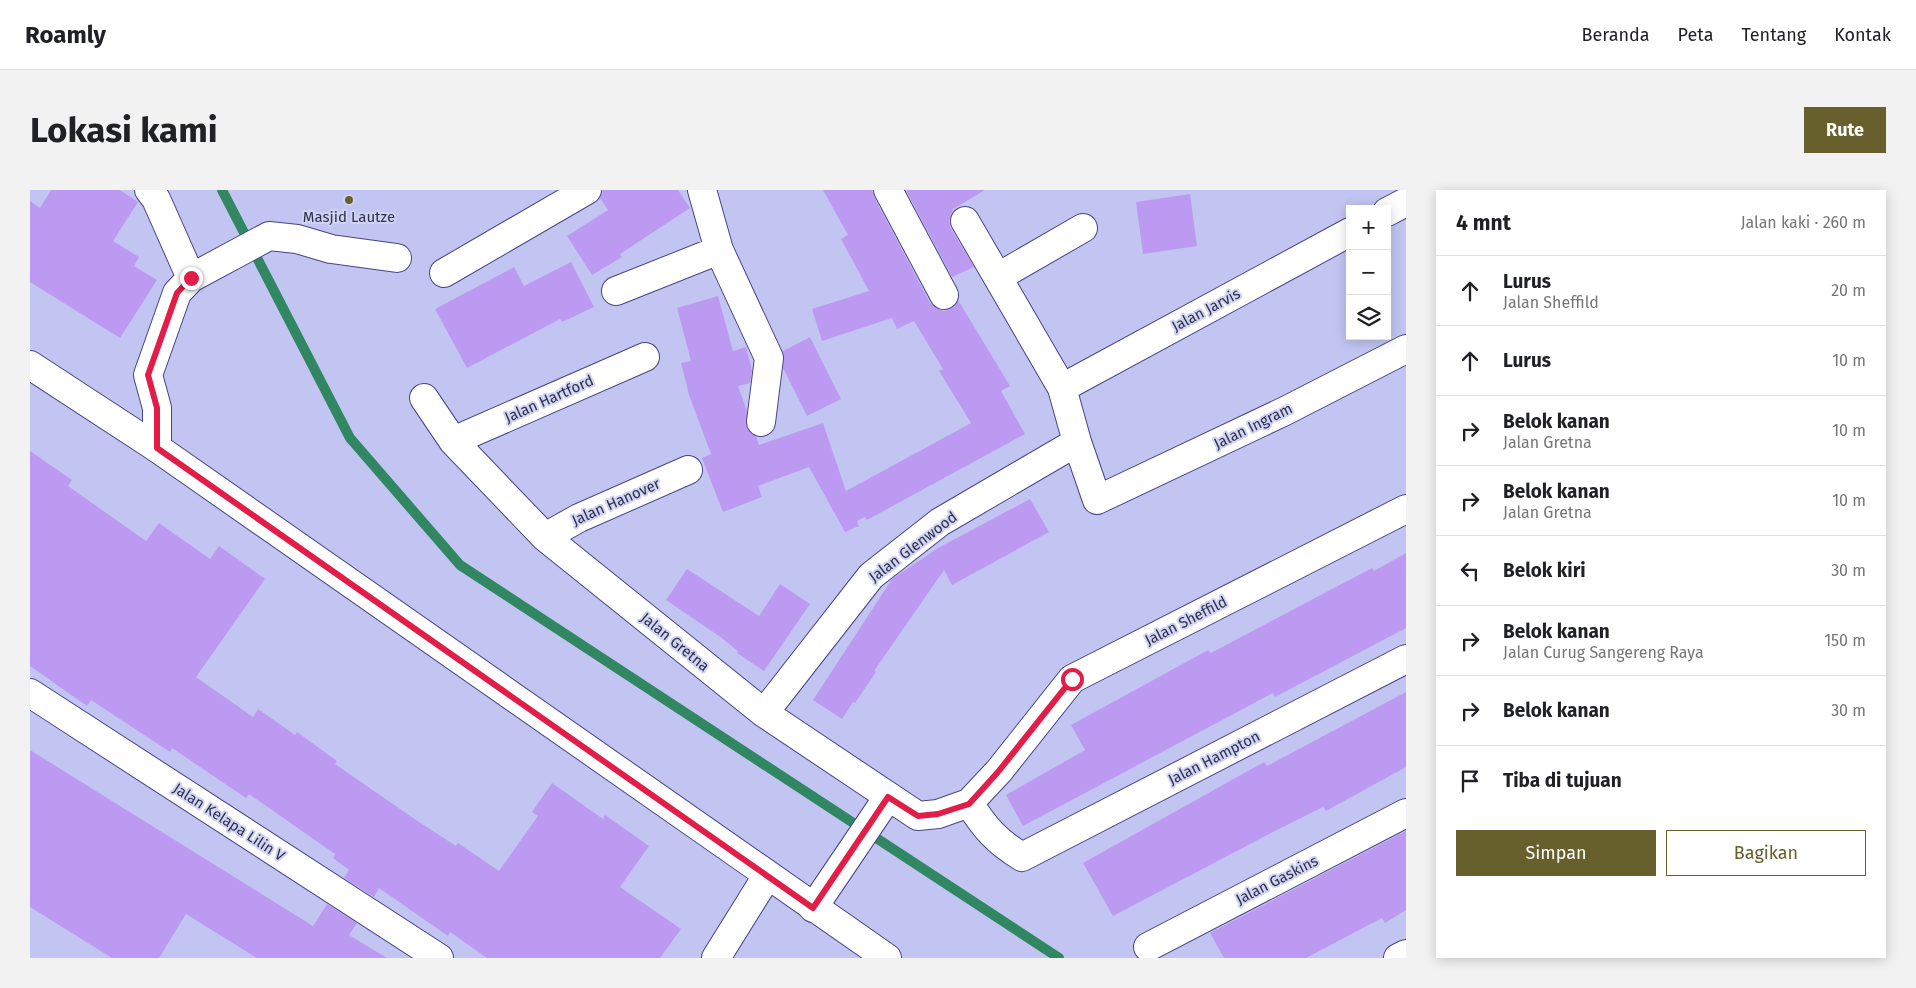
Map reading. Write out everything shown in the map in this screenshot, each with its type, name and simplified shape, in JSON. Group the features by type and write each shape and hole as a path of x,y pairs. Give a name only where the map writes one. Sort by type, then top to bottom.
{"street":[{"path":"149,190 156,200 191,278"},
{"path":"444,273 587,190"},
{"path":"702,190 719,250 770,358 761,422"},
{"path":"888,190 944,295"},
{"path":"1391,210 1406,202"},
{"path":"965,221 1062,388 1077,442"},
{"path":"998,277 1083,228"},
{"name":"Jalan Jarvis","path":"1062,388 1346,234"},
{"path":"157,448 157,408 148,375 177,293 191,278 269,236 297,239 331,249 397,258"},
{"path":"616,291 719,250"},
{"name":"Jalan Ingram","path":"1077,442 1097,500 1285,411 1406,349"},
{"name":"Jalan Hartford","path":"453,441 645,357"},
{"path":"30,365 157,448 767,876 819,899 873,955"},
{"name":"Jalan Gretna","path":"424,398 453,441 545,537 764,713 918,816 938,814 969,804"},
{"name":"Jalan Glenwood","path":"764,713 871,576 940,522 1077,442"},
{"name":"Jalan Hanover","path":"545,537 579,518 688,470"},
{"name":"Jalan Sheffild","path":"969,804 998,772 1072,679 1406,509"},
{"name":"Jalan Hampton","path":"969,804 987,831 1004,846 1022,857 1406,658"},
{"name":"Jalan Kelapa Lilin V","path":"30,694 430,956"},
{"path":"819,899 871,825 888,797"},
{"name":"Jalan Gaskins","path":"1148,947 1406,813"},
{"path":"716,958 767,876"},
{"path":"1398,958 1406,954"}],"building":[{"path":"51,190 120,190 138,202 113,241 139,257 134,266 157,280 120,338 30,282 30,201 40,208"},
{"path":"603,190 678,190 690,208 620,254 622,257 592,275 567,236 608,210 600,198"},
{"path":"823,190 872,190 930,303 944,311 952,308 958,300 1010,386 1001,391 1025,434 867,520 865,517 857,521 859,526 845,532 809,467 758,486 762,497 723,512 702,458 711,454 689,395 681,363 691,361 677,308 718,296 733,351 746,347 752,371 750,383 738,386 747,411 747,428 756,436 759,445 823,423 846,491 971,423 939,371 943,369 914,321 897,329 892,318 822,341 812,309 869,291 841,239 848,235"},
{"path":"906,190 985,190 953,209 949,221 951,229 974,267 952,277"},
{"path":"1190,194 1197,246 1143,254 1136,202"},
{"path":"571,262 594,307 562,322 560,319 467,368 435,309 514,267 524,286"},
{"path":"810,337 841,399 807,416 783,368 783,351"},
{"path":"30,451 72,480 68,486 146,541 159,523 210,559 219,546 265,579 196,677 253,717 258,709 295,735 297,732 337,761 335,764 416,820 456,846 458,843 499,871 538,816 532,812 552,783 603,819 605,815 649,846 620,887 681,929 660,958 487,958 450,932 448,936 379,888 374,897 344,878 349,870 333,858 335,854 249,794 246,798 172,748 170,752 91,700 87,706 30,666"},
{"path":"1030,499 1049,532 952,585 944,570 874,671 876,672 855,703 853,702 842,719 813,700 892,579 938,548"},
{"path":"1406,553 1406,628 1275,697 1273,693 1023,826 1006,795 1085,750 1071,725 1208,650 1211,653 1372,568 1374,571"},
{"path":"687,569 759,616 780,584 810,604 764,671 737,653 738,651 719,636 666,600"},
{"path":"1406,692 1406,767 1326,811 1323,807 1113,916 1083,863 1264,762 1267,766"},
{"path":"30,750 313,926 327,904 357,923 349,935 387,958 257,958 186,914 159,958 112,958 30,907"},
{"path":"1406,831 1406,910 1385,923 1382,918 1306,958 1224,958 1210,933"}],"waterway":[{"path":"222,190 350,438 460,565 1059,958"}],"place":[{"name":"Masjid Lautze","path":"349,200"}],"route":[{"path":"191,278 177,293 148,375 157,408 157,448 813,908 871,825 888,797 918,816 938,814 969,804 998,772 1072,679"}]}
